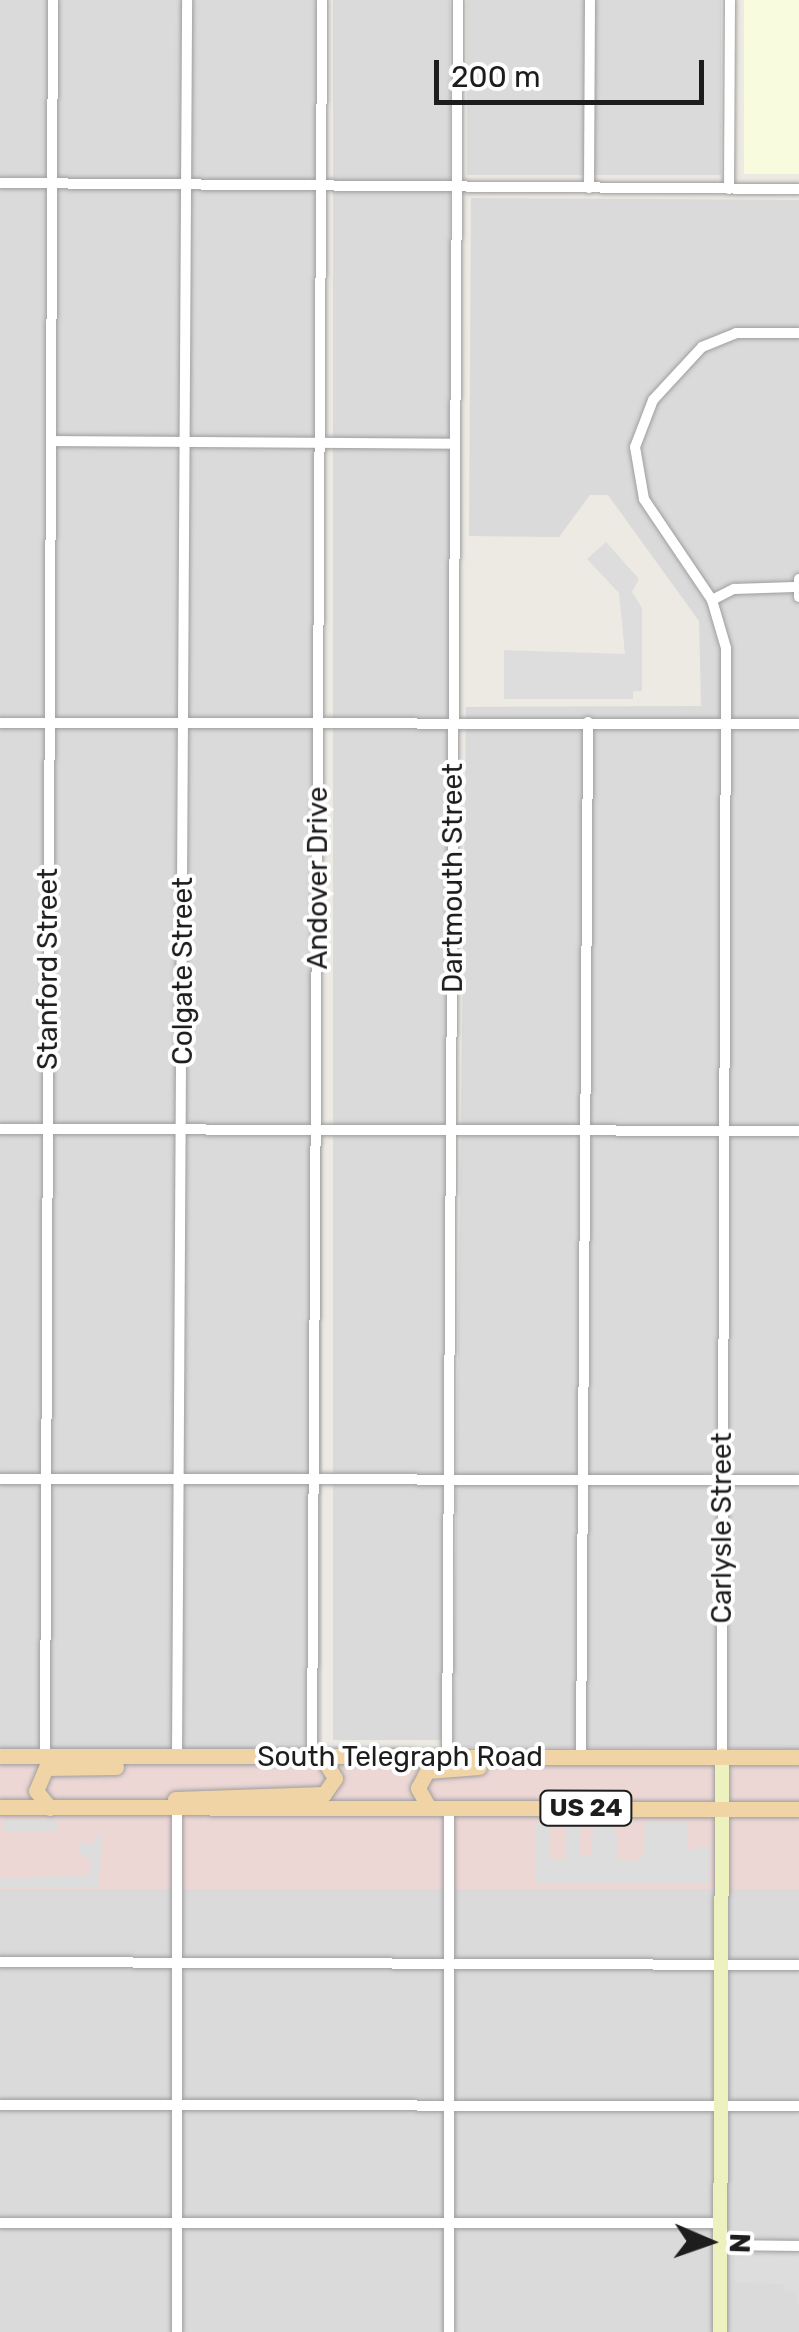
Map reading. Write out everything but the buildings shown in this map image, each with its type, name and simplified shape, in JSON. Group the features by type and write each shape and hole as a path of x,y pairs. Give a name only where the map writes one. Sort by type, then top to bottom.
{"main road":[{"name":"South Telegraph Road","path":"0,1756 799,1757"},
{"path":"50,1808 36,1792 46,1768 179,1766 234,1757"},
{"path":"132,1807 205,1796 324,1794 335,1773 317,1757"},
{"path":"429,1808 418,1788 432,1768 562,1767 590,1757"},
{"name":"South Telegraph Road","path":"0,1807 795,1808"}],"street":[{"name":"Stanford Street","path":"46,1755 53,0"},
{"name":"Colgate Street","path":"177,1757 187,0"},
{"name":"Andover Drive","path":"317,1757 322,0"},
{"name":"Dartmouth Street","path":"448,1756 458,0"},
{"path":"590,0 590,188"},
{"path":"729,189 730,0"},
{"path":"0,183 799,189"},
{"name":"Carlysle Street","path":"722,2331 726,648 712,600 644,499 636,470 640,428 653,400 709,342 736,333 799,334"},
{"path":"51,441 455,444"},
{"path":"712,600 734,589 797,588"},
{"path":"588,722 582,1479 590,1757"},
{"path":"0,723 799,724"},
{"path":"0,1129 799,1132"},
{"path":"0,1479 799,1480"},
{"path":"177,1807 178,2332"},
{"path":"448,2332 449,1808"},
{"path":"0,1962 799,1965"},
{"path":"0,2105 799,2106"},
{"path":"0,2223 721,2223"},
{"path":"721,2245 799,2246"}],"shaded area":[{"path":"0,0 322,0 322,1754 0,1754"},
{"path":"333,0 450,0 450,1740 333,1740"},
{"path":"467,0 721,0 721,175 467,175"},
{"path":"744,0 799,0 799,174 744,174"},
{"path":"471,198 799,200 799,1749 453,1747 466,707 701,706 699,621 608,495 590,495 559,537 469,536"},
{"path":"606,542 639,579 632,592 642,608 642,691 633,691 633,699 504,699 504,650 625,654 619,593 587,559"},
{"path":"0,1755 799,1755 799,1889 0,1889"},
{"path":"4,1820 58,1820 58,1832 4,1832"},
{"path":"645,1821 688,1822 687,1850 709,1846 709,1884 535,1884 535,1822 549,1822 549,1860 565,1860 565,1822 580,1822 580,1855 592,1856 593,1822 608,1822 617,1835 617,1860 634,1861 644,1855"},
{"path":"103,1830 98,1887 0,1888 0,1878 88,1875 91,1860 80,1854 79,1841 91,1845"},
{"path":"0,1889 799,1889 799,2332 0,2332"},
{"path":"735,2255 799,2256 799,2308 795,2292 784,2291 783,2284 735,2283"}]}
